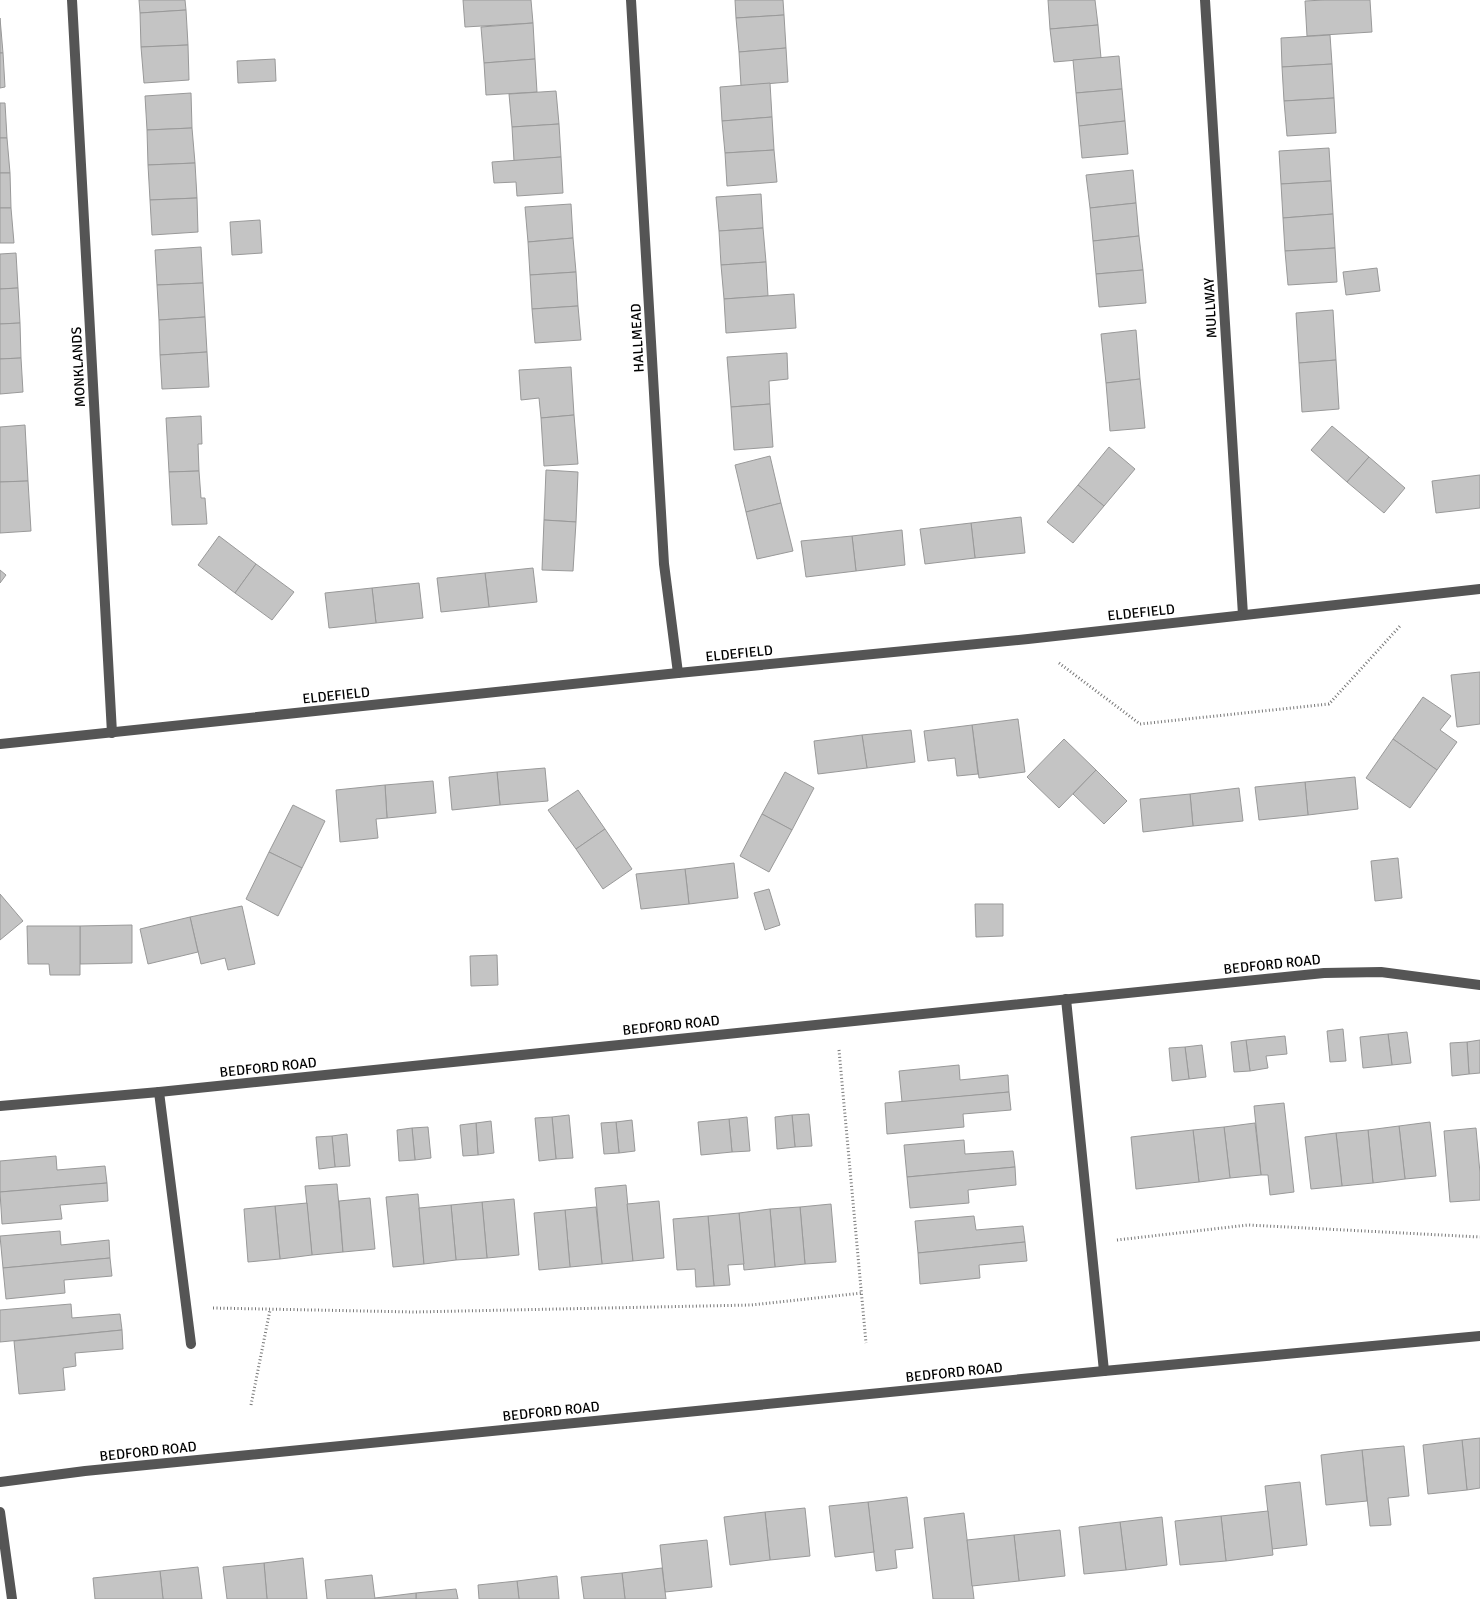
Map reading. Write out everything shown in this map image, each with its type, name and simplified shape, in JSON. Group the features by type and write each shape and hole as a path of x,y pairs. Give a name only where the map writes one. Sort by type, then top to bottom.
{"street":[{"name":"MONKLANDS","path":"72,0 112,733"},
{"name":"HALLMEAD","path":"631,0 664,564 678,673"},
{"name":"MULLWAY","path":"1205,0 1243,615"},
{"name":"ELDEFIELD","path":"0,744 678,673 1028,639 1480,589"},
{"name":"BEDFORD ROAD","path":"0,1106 159,1092 1324,973 1381,972 1480,985"},
{"path":"1066,999 1104,1371"},
{"path":"159,1092 191,1344"},
{"name":"BEDFORD ROAD","path":"0,1482 114,1468 1480,1336"},
{"path":"0,1512 12,1599"}],"path":[{"path":"1028,639 1140,724 1329,704 1428,595"},
{"path":"837,1022 866,1343"},
{"path":"1091,1242 1248,1225 1480,1237"},
{"path":"186,1307 414,1312 751,1305 862,1293"},
{"path":"251,1405 270,1310"}],"building":[{"path":"139,0 185,0 186,10 140,13"},
{"path":"463,0 531,0 533,23 465,27"},
{"path":"735,0 783,0 784,15 736,18"},
{"path":"1048,0 1095,0 1098,25 1050,29"},
{"path":"1370,0 1372,32 1307,36 1305,1"},
{"path":"186,10 188,45 141,47 140,13"},
{"path":"784,15 786,48 739,52 736,18"},
{"path":"0,18 3,53 0,53"},
{"path":"533,23 535,59 484,63 481,27"},
{"path":"1098,25 1101,58 1054,62 1050,29"},
{"path":"1330,35 1332,64 1282,67 1281,38"},
{"path":"188,45 189,80 144,83 141,47"},
{"path":"786,48 788,82 741,86 739,52"},
{"path":"0,53 3,53 5,87 0,88"},
{"path":"1119,56 1122,89 1076,93 1073,60"},
{"path":"275,59 276,81 238,83 237,61"},
{"path":"535,59 537,92 486,95 484,63"},
{"path":"1332,64 1334,98 1284,101 1282,67"},
{"path":"770,83 772,117 722,121 720,87"},
{"path":"1122,89 1125,121 1079,126 1076,93"},
{"path":"556,91 559,124 512,127 509,94"},
{"path":"191,93 192,128 147,130 145,96"},
{"path":"1334,98 1336,133 1287,136 1284,101"},
{"path":"0,103 5,103 7,138 0,138"},
{"path":"772,117 774,150 725,153 722,121"},
{"path":"1125,121 1128,154 1082,158 1079,126"},
{"path":"559,124 561,157 514,161 512,127"},
{"path":"192,128 195,163 148,165 147,130"},
{"path":"0,138 7,138 10,173 0,173"},
{"path":"1329,148 1331,181 1281,184 1279,151"},
{"path":"774,150 777,182 727,186 725,153"},
{"path":"561,157 563,193 517,196 516,182 494,183 492,162"},
{"path":"195,163 197,198 150,200 148,165"},
{"path":"1133,170 1136,203 1090,208 1086,175"},
{"path":"0,173 10,173 11,208 0,208"},
{"path":"1331,181 1333,214 1283,218 1281,184"},
{"path":"761,194 763,228 719,231 716,197"},
{"path":"197,198 198,232 152,235 150,200"},
{"path":"1136,203 1139,236 1093,241 1090,208"},
{"path":"571,204 573,238 528,242 525,207"},
{"path":"0,208 11,208 14,243 0,243"},
{"path":"1333,214 1335,248 1285,251 1283,218"},
{"path":"260,220 262,253 232,255 230,222"},
{"path":"763,228 766,262 721,265 719,231"},
{"path":"1139,236 1143,270 1096,274 1093,241"},
{"path":"573,238 576,272 530,275 528,242"},
{"path":"201,247 203,283 157,285 155,250"},
{"path":"1335,248 1337,282 1288,285 1285,251"},
{"path":"16,253 18,288 0,289 0,254"},
{"path":"766,262 768,296 724,299 721,265"},
{"path":"1377,268 1380,291 1346,295 1343,272"},
{"path":"1143,270 1146,303 1099,307 1096,274"},
{"path":"576,272 578,306 532,309 530,275"},
{"path":"203,283 205,317 159,320 157,285"},
{"path":"18,288 20,323 0,324 0,289"},
{"path":"794,294 796,328 726,333 724,299"},
{"path":"578,306 581,340 535,343 532,309"},
{"path":"1333,310 1336,360 1299,363 1296,313"},
{"path":"205,317 207,352 160,355 159,320"},
{"path":"20,323 21,358 0,359 0,324"},
{"path":"1136,330 1140,379 1106,383 1101,334"},
{"path":"207,352 209,387 162,389 160,355"},
{"path":"787,353 788,379 769,381 770,404 731,407 727,357"},
{"path":"21,358 23,392 0,394 0,359"},
{"path":"1336,360 1339,409 1302,412 1299,363"},
{"path":"571,367 574,415 541,418 539,398 521,400 519,370"},
{"path":"1140,379 1145,428 1110,431 1106,383"},
{"path":"770,404 773,447 734,450 731,407"},
{"path":"574,415 578,464 544,466 541,418"},
{"path":"201,416 202,444 198,444 199,471 169,472 166,418"},
{"path":"25,425 28,481 0,482 0,427"},
{"path":"1332,426 1369,457 1347,482 1311,450"},
{"path":"1109,447 1135,469 1104,506 1078,485"},
{"path":"770,456 781,503 746,512 735,465"},
{"path":"1369,457 1405,488 1384,513 1347,482"},
{"path":"546,470 578,472 576,522 544,520"},
{"path":"199,471 201,498 205,498 207,524 172,525 169,472"},
{"path":"1480,475 1480,508 1436,513 1432,481"},
{"path":"28,481 31,531 0,533 0,482"},
{"path":"1078,485 1104,506 1073,543 1047,522"},
{"path":"781,503 793,551 757,559 746,512"},
{"path":"1021,517 1025,553 975,558 971,523"},
{"path":"544,520 576,522 573,571 542,570"},
{"path":"971,523 975,558 925,564 920,529"},
{"path":"902,530 905,565 856,571 852,536"},
{"path":"219,536 256,564 235,593 198,565"},
{"path":"852,536 856,571 806,577 801,541"},
{"path":"256,564 294,592 272,620 235,593"},
{"path":"533,568 537,602 489,607 485,573"},
{"path":"0,570 6,575 0,583"},
{"path":"485,573 489,607 441,612 437,578"},
{"path":"419,583 423,618 376,623 372,588"},
{"path":"372,588 376,623 329,628 325,593"},
{"path":"1480,672 1480,724 1457,727 1451,675"},
{"path":"1423,697 1451,716 1440,730 1457,742 1437,770 1393,739"},
{"path":"1018,719 1025,772 979,778 972,725"},
{"path":"972,725 978,774 957,776 955,758 928,761 924,731"},
{"path":"911,730 915,762 867,768 862,735"},
{"path":"862,735 867,768 818,774 814,741"},
{"path":"1064,739 1096,770 1059,808 1027,777"},
{"path":"1393,739 1437,770 1410,808 1366,778"},
{"path":"545,768 548,801 500,805 497,772"},
{"path":"1096,770 1127,801 1104,824 1073,794"},
{"path":"497,772 500,805 452,810 449,777"},
{"path":"785,772 814,788 792,830 762,814"},
{"path":"1355,777 1358,809 1308,815 1305,782"},
{"path":"433,781 436,813 387,818 385,785"},
{"path":"1305,782 1308,815 1259,820 1255,787"},
{"path":"385,785 387,818 376,819 378,838 340,842 336,790"},
{"path":"1239,788 1243,821 1193,826 1190,794"},
{"path":"578,790 605,829 576,849 548,810"},
{"path":"1190,794 1193,826 1143,832 1140,799"},
{"path":"293,805 325,821 302,868 269,852"},
{"path":"762,814 792,830 769,872 740,856"},
{"path":"605,829 632,869 603,889 576,849"},
{"path":"269,852 302,868 278,916 246,899"},
{"path":"1398,858 1402,898 1375,901 1371,861"},
{"path":"734,863 738,898 689,904 685,869"},
{"path":"685,869 689,904 641,909 636,874"},
{"path":"769,889 780,925 765,930 754,893"},
{"path":"0,894 23,921 0,940"},
{"path":"975,904 1003,904 1003,936 976,937"},
{"path":"242,906 255,964 228,970 225,958 201,964 190,917"},
{"path":"190,917 198,952 148,964 140,929"},
{"path":"132,925 132,963 80,964 80,926"},
{"path":"27,926 80,926 80,975 50,975 49,964 28,964"},
{"path":"497,955 498,985 471,986 470,956"},
{"path":"1343,1029 1346,1061 1330,1062 1327,1031"},
{"path":"1407,1032 1411,1063 1392,1065 1388,1034"},
{"path":"1388,1034 1392,1065 1363,1068 1360,1037"},
{"path":"1285,1036 1287,1054 1266,1056 1268,1068 1250,1071 1246,1040"},
{"path":"1246,1040 1250,1071 1234,1072 1231,1042"},
{"path":"1480,1040 1480,1073 1469,1074 1467,1042"},
{"path":"1467,1042 1469,1074 1452,1076 1450,1043"},
{"path":"1202,1045 1206,1077 1189,1079 1185,1047"},
{"path":"1185,1047 1189,1079 1172,1081 1169,1048"},
{"path":"959,1065 960,1080 1008,1075 1009,1092 902,1102 899,1071"},
{"path":"1009,1092 1011,1110 963,1114 964,1127 887,1134 885,1103"},
{"path":"1284,1103 1294,1192 1270,1195 1268,1175 1261,1175 1254,1106"},
{"path":"809,1114 812,1146 795,1147 792,1115"},
{"path":"569,1115 573,1158 556,1159 552,1117"},
{"path":"792,1115 795,1147 777,1149 775,1117"},
{"path":"552,1117 556,1159 539,1161 535,1118"},
{"path":"747,1117 750,1151 732,1152 729,1119"},
{"path":"729,1119 732,1152 701,1155 698,1122"},
{"path":"632,1120 635,1151 619,1153 616,1122"},
{"path":"491,1121 494,1153 478,1155 476,1123"},
{"path":"616,1122 619,1153 604,1154 601,1123"},
{"path":"1430,1122 1436,1176 1405,1179 1399,1126"},
{"path":"476,1123 478,1155 463,1156 460,1125"},
{"path":"1255,1123 1261,1175 1230,1178 1224,1127"},
{"path":"1399,1126 1405,1179 1373,1183 1368,1130"},
{"path":"428,1127 431,1158 415,1160 412,1128"},
{"path":"1224,1127 1230,1178 1199,1182 1193,1130"},
{"path":"412,1128 415,1160 399,1161 397,1130"},
{"path":"1476,1128 1480,1200 1450,1202 1444,1131"},
{"path":"1193,1130 1199,1182 1136,1189 1131,1137"},
{"path":"1368,1130 1373,1183 1342,1186 1336,1133"},
{"path":"1336,1133 1342,1186 1311,1189 1305,1137"},
{"path":"347,1134 350,1166 335,1167 332,1136"},
{"path":"332,1136 335,1167 319,1169 316,1137"},
{"path":"964,1140 965,1154 1013,1151 1015,1167 907,1177 904,1145"},
{"path":"56,1156 57,1170 105,1166 107,1183 0,1192 0,1161"},
{"path":"1015,1167 1016,1185 968,1190 969,1203 910,1208 907,1177"},
{"path":"107,1183 108,1201 60,1205 62,1219 2,1224 0,1192"},
{"path":"337,1184 343,1252 312,1255 305,1186"},
{"path":"626,1185 633,1261 602,1264 595,1188"},
{"path":"418,1194 424,1264 393,1267 386,1197"},
{"path":"370,1198 375,1249 343,1252 339,1201"},
{"path":"514,1199 519,1255 487,1258 482,1202"},
{"path":"659,1201 664,1258 633,1261 627,1204"},
{"path":"482,1202 487,1258 456,1260 451,1205"},
{"path":"307,1203 312,1255 280,1259 275,1206"},
{"path":"831,1204 836,1262 805,1264 800,1207"},
{"path":"451,1205 456,1260 424,1264 419,1208"},
{"path":"275,1206 280,1259 248,1262 244,1209"},
{"path":"596,1207 602,1264 570,1267 565,1210"},
{"path":"800,1207 805,1264 775,1267 770,1209"},
{"path":"770,1209 775,1267 744,1270 739,1213"},
{"path":"565,1210 570,1267 539,1270 534,1213"},
{"path":"739,1213 744,1264 728,1265 730,1285 714,1286 708,1216"},
{"path":"708,1216 714,1286 696,1287 695,1269 677,1270 673,1219"},
{"path":"974,1216 976,1230 1023,1226 1025,1242 918,1253 915,1221"},
{"path":"60,1231 61,1245 109,1240 110,1258 3,1268 0,1236"},
{"path":"1025,1242 1027,1261 979,1265 980,1278 920,1284 918,1253"},
{"path":"110,1258 112,1276 64,1280 65,1293 6,1299 3,1268"},
{"path":"71,1304 72,1318 120,1314 122,1330 0,1342 0,1310"},
{"path":"122,1330 123,1349 75,1353 76,1366 63,1368 65,1390 19,1394 14,1341"},
{"path":"1480,1438 1480,1488 1467,1490 1462,1440"},
{"path":"1462,1440 1467,1490 1428,1494 1423,1445"},
{"path":"1404,1446 1409,1496 1388,1498 1391,1525 1370,1526 1362,1450"},
{"path":"1362,1450 1367,1501 1326,1505 1321,1455"},
{"path":"1300,1482 1307,1545 1272,1549 1265,1486"},
{"path":"907,1497 913,1548 895,1550 897,1568 876,1571 868,1502"},
{"path":"868,1502 874,1552 835,1557 829,1506"},
{"path":"805,1508 810,1556 770,1560 765,1512"},
{"path":"1268,1511 1273,1555 1226,1561 1221,1516"},
{"path":"765,1512 770,1560 730,1565 724,1517"},
{"path":"964,1513 974,1599 933,1599 924,1518"},
{"path":"1221,1516 1226,1561 1180,1565 1175,1521"},
{"path":"1162,1517 1167,1565 1126,1570 1120,1522"},
{"path":"1120,1522 1126,1570 1084,1574 1079,1527"},
{"path":"1060,1530 1065,1576 1019,1581 1014,1535"},
{"path":"1014,1535 1019,1581 972,1586 967,1540"},
{"path":"707,1540 712,1587 665,1592 660,1545"},
{"path":"303,1558 307,1599 267,1599 264,1563"},
{"path":"264,1563 267,1599 227,1599 223,1567"},
{"path":"198,1567 202,1599 163,1599 160,1571"},
{"path":"662,1568 666,1599 625,1599 622,1573"},
{"path":"160,1571 163,1599 95,1599 93,1578"},
{"path":"622,1573 625,1599 584,1599 581,1577"},
{"path":"372,1575 375,1599 327,1599 325,1580"},
{"path":"557,1576 559,1599 519,1599 517,1581"},
{"path":"517,1581 519,1599 479,1599 478,1585"},
{"path":"456,1589 458,1599 416,1599 416,1593"},
{"path":"416,1593 416,1599 375,1599 375,1598"}]}
